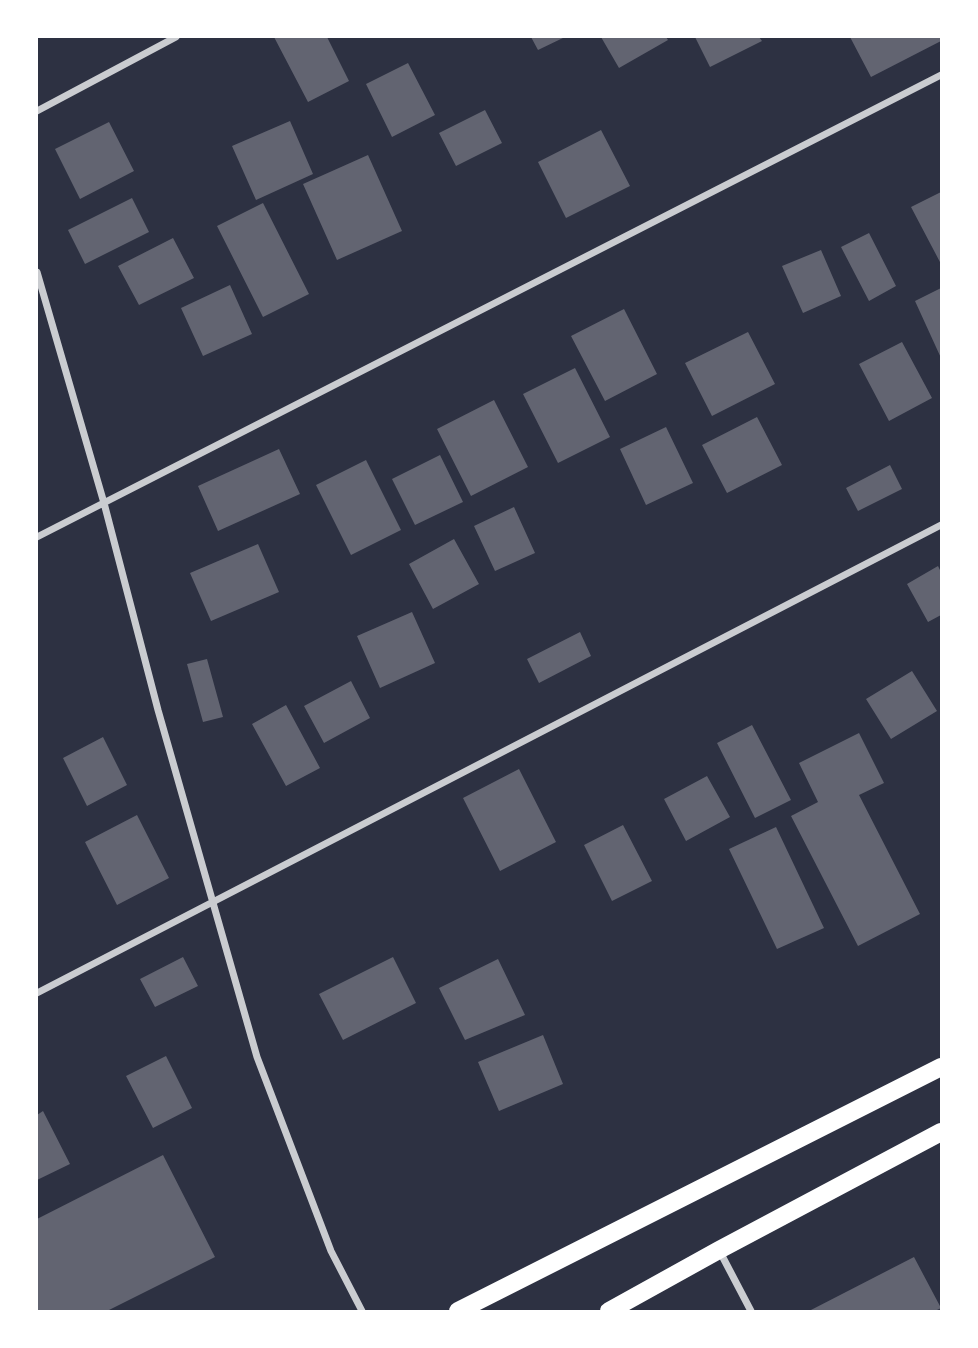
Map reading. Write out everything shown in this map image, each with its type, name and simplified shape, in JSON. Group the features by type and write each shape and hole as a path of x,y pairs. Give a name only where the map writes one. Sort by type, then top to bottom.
{"main road":[{"path":"458,1311 941,1067"},
{"path":"609,1311 941,1132"}],"street":[{"path":"37,111 176,37"},
{"path":"37,537 941,75"},
{"path":"37,272 104,503 158,710 257,1057 331,1251 362,1311"},
{"path":"37,993 941,525"},
{"path":"719,1250 751,1311"}],"building":[{"path":"274,37 327,37 349,81 308,102"},
{"path":"531,37 565,37 538,50"},
{"path":"601,37 666,37 668,40 619,68"},
{"path":"695,37 759,37 762,41 710,67"},
{"path":"850,37 941,37 941,41 871,77"},
{"path":"408,63 435,115 392,137 366,84"},
{"path":"485,110 502,143 456,166 439,133"},
{"path":"290,121 313,174 256,200 232,146"},
{"path":"109,122 134,171 80,199 55,149"},
{"path":"601,130 630,186 566,218 538,162"},
{"path":"368,155 402,231 337,260 303,184"},
{"path":"941,192 941,264 911,207"},
{"path":"132,198 149,232 85,264 68,230"},
{"path":"263,203 309,294 263,317 217,226"},
{"path":"869,233 896,286 869,301 841,247"},
{"path":"173,238 194,278 139,305 118,266"},
{"path":"821,250 841,296 803,313 782,266"},
{"path":"230,285 252,334 203,356 181,308"},
{"path":"941,288 941,358 915,301"},
{"path":"624,309 657,374 605,401 571,336"},
{"path":"748,332 775,384 712,416 685,363"},
{"path":"902,342 932,398 889,421 859,364"},
{"path":"575,368 610,437 558,463 523,394"},
{"path":"494,400 528,467 471,496 437,429"},
{"path":"757,417 782,465 727,493 702,445"},
{"path":"666,427 693,483 646,505 620,449"},
{"path":"279,449 300,494 218,531 198,486"},
{"path":"440,455 463,502 415,525 392,479"},
{"path":"366,460 401,530 351,555 316,485"},
{"path":"890,465 902,489 858,511 846,488"},
{"path":"514,507 535,553 495,571 474,526"},
{"path":"454,539 479,584 433,609 409,564"},
{"path":"258,544 279,592 211,621 190,573"},
{"path":"938,566 941,572 941,615 928,622 907,584"},
{"path":"412,612 435,663 380,688 357,636"},
{"path":"580,632 591,656 539,683 527,659"},
{"path":"207,659 223,717 203,722 187,664"},
{"path":"912,671 937,711 891,739 866,699"},
{"path":"351,681 370,718 324,743 304,706"},
{"path":"286,705 320,768 286,786 252,724"},
{"path":"752,725 791,800 755,818 717,743"},
{"path":"859,733 884,783 859,795 920,914 858,946 791,816 818,802 799,763"},
{"path":"103,737 127,785 87,806 63,758"},
{"path":"519,769 556,842 500,871 463,798"},
{"path":"707,776 730,817 686,841 664,799"},
{"path":"137,815 169,878 117,905 85,842"},
{"path":"623,825 652,881 612,901 584,845"},
{"path":"776,827 824,928 777,949 729,849"},
{"path":"183,957 198,986 155,1007 140,979"},
{"path":"393,957 416,1003 343,1040 319,994"},
{"path":"498,959 525,1015 465,1040 439,988"},
{"path":"543,1035 563,1084 499,1111 478,1062"},
{"path":"166,1056 192,1108 153,1128 126,1076"},
{"path":"43,1111 70,1164 37,1180 37,1115"},
{"path":"163,1155 215,1257 107,1311 37,1311 37,1219"},
{"path":"914,1257 941,1308 935,1311 809,1311"}]}
